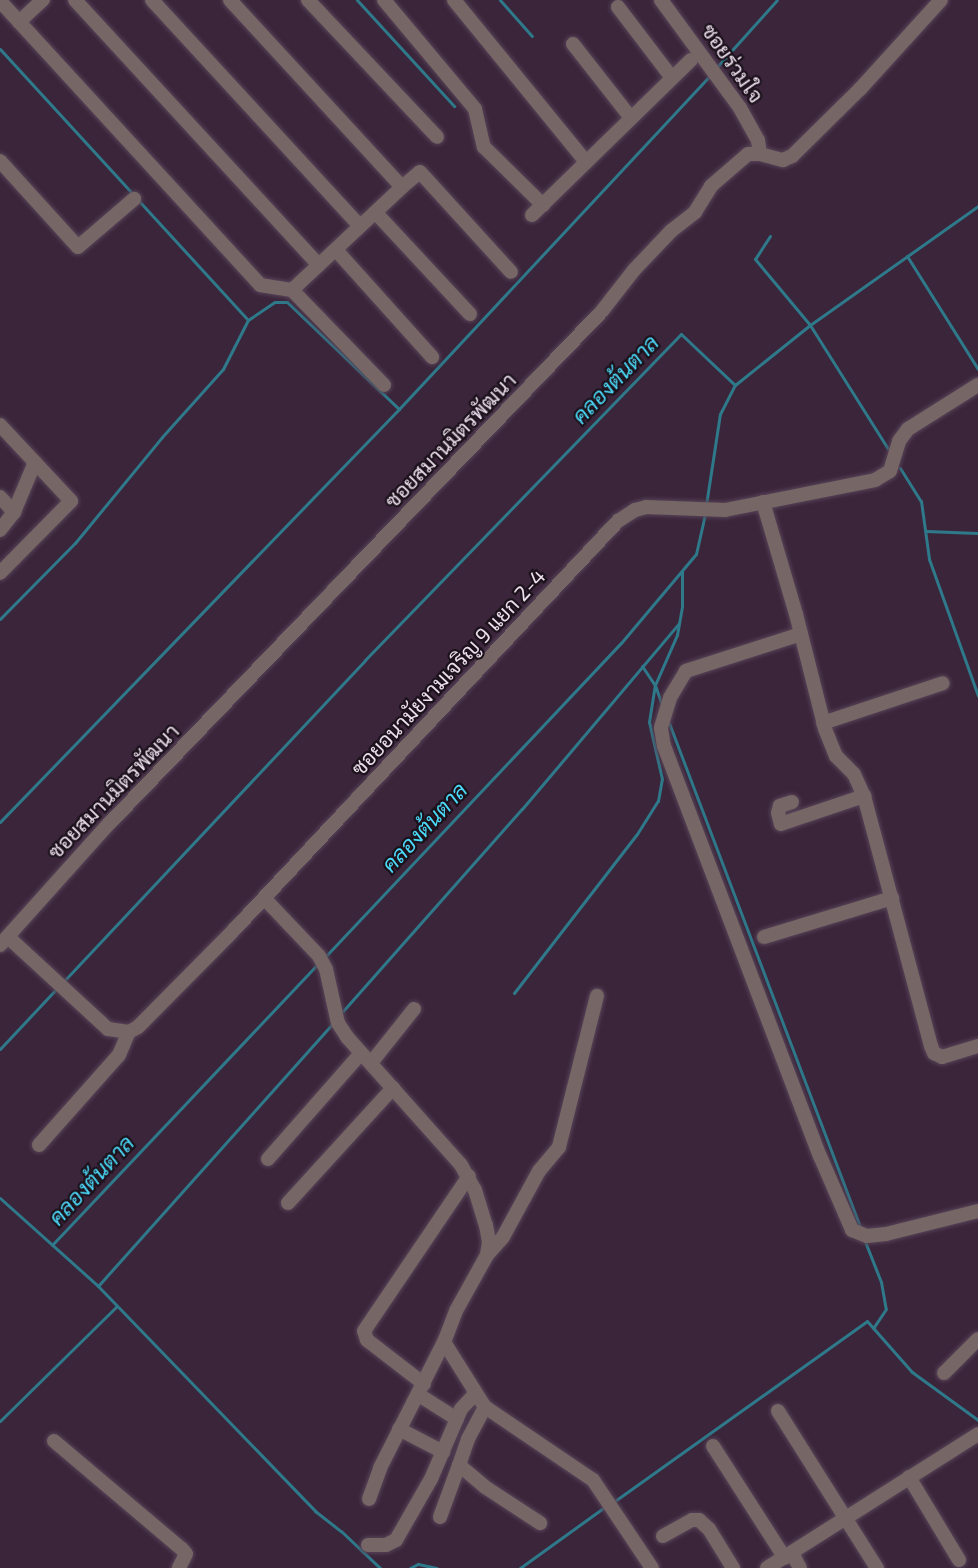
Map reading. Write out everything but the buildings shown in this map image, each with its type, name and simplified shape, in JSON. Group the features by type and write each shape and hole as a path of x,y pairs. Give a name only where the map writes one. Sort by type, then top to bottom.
{"street":[{"path":"19,22 43,0"},
{"path":"75,0 319,265"},
{"path":"152,0 360,226"},
{"path":"230,0 402,187"},
{"path":"308,0 437,137"},
{"path":"384,0 475,109 484,147 538,210 696,57"},
{"path":"454,0 586,162"},
{"name":"ซอยร่วมใจ","path":"661,0 696,57 726,88 753,130 760,154"},
{"path":"760,154 783,160 792,156 860,89 940,0"},
{"path":"0,1 260,285 292,290 384,385"},
{"path":"618,7 672,78"},
{"path":"573,44 631,118"},
{"name":"ซอยสมานมิตรพัฒนา","path":"4,941 106,827 602,311 634,270 666,236 695,212 711,186 744,156 760,154"},
{"path":"0,161 78,247 134,199"},
{"path":"292,290 420,172 511,272"},
{"path":"376,213 470,314"},
{"path":"336,250 432,357"},
{"name":"ซอยอนามัยงามเจริญ 9 แยก 2-4","path":"129,1032 138,1027 264,898 618,521 635,510 646,507 705,510 763,502 882,478 893,465 896,447 908,429 978,385"},
{"path":"0,425 71,501 0,573"},
{"path":"0,530 14,512 35,462"},
{"path":"0,497 14,512"},
{"path":"763,502 801,634 823,723 836,756 854,774 864,796 934,1053 942,1057 978,1046"},
{"path":"801,634 686,671 670,698 661,729 664,746 816,1146 852,1230 867,1236 886,1234 978,1211"},
{"path":"823,723 943,683"},
{"path":"792,802 780,806 778,813 782,824 864,796"},
{"path":"264,898 322,961 338,1023 469,1176 486,1225 487,1255"},
{"path":"764,937 892,898"},
{"path":"4,941 51,977 108,1029 129,1032 119,1056 39,1145"},
{"path":"369,1499 399,1429 422,1390 456,1311 487,1255 503,1237 539,1171 559,1147 597,996"},
{"path":"268,1159 414,1009"},
{"path":"288,1203 393,1088"},
{"path":"457,1419 367,1340 364,1331 469,1176"},
{"path":"944,1373 978,1339"},
{"path":"444,1342 485,1407 594,1480 652,1568"},
{"path":"368,1545 392,1544 396,1540 443,1452 461,1409 475,1394"},
{"path":"440,1517 468,1439 485,1407"},
{"path":"778,1411 877,1568"},
{"path":"399,1429 443,1452"},
{"path":"768,1568 978,1434"},
{"path":"54,1441 182,1549 186,1554 178,1568"},
{"path":"713,1446 788,1555 800,1568"},
{"path":"459,1465 485,1487 540,1523"},
{"path":"909,1477 959,1560"},
{"path":"663,1536 692,1520 699,1520 709,1529 733,1568"}],"waterway":[{"path":"357,0 454,106"},
{"path":"500,0 532,36"},
{"path":"716,68 777,0"},
{"path":"0,49 133,194"},
{"path":"0,822 399,409 710,75"},
{"path":"139,201 248,320"},
{"name":"คลองต้นตาล","path":"63,982 365,660 681,334 735,385 810,325 978,206"},
{"path":"770,236 755,259 810,325 888,449"},
{"path":"907,256 978,369"},
{"path":"0,619 75,543 162,437 223,369 248,320 275,302 287,302 399,409"},
{"name":"คลองต้นตาล","path":"706,505 720,414 735,385"},
{"path":"900,468 921,501 929,559 978,696"},
{"name":"คลองต้นตาล","path":"324,958 621,643 696,554 705,514"},
{"path":"926,531 978,533"},
{"path":"514,993 637,834 658,801 662,779 649,722 655,685 677,635 682,606 682,571"},
{"path":"343,1011 522,809 679,623"},
{"path":"642,666 655,685 662,705"},
{"path":"669,723 860,1227"},
{"name":"คลองต้นตาล","path":"52,1245 319,963"},
{"name":"คลองต้นตาล","path":"0,1049 58,987"},
{"path":"98,1286 331,1025"},
{"path":"0,1198 98,1286 315,1511 341,1531 380,1568"},
{"path":"864,1239 881,1282 886,1309 873,1328"},
{"path":"0,1421 117,1306"},
{"path":"612,1503 867,1321 912,1372 978,1420"},
{"path":"520,1568 606,1506"},
{"path":"410,1568 418,1564 437,1568"}]}
